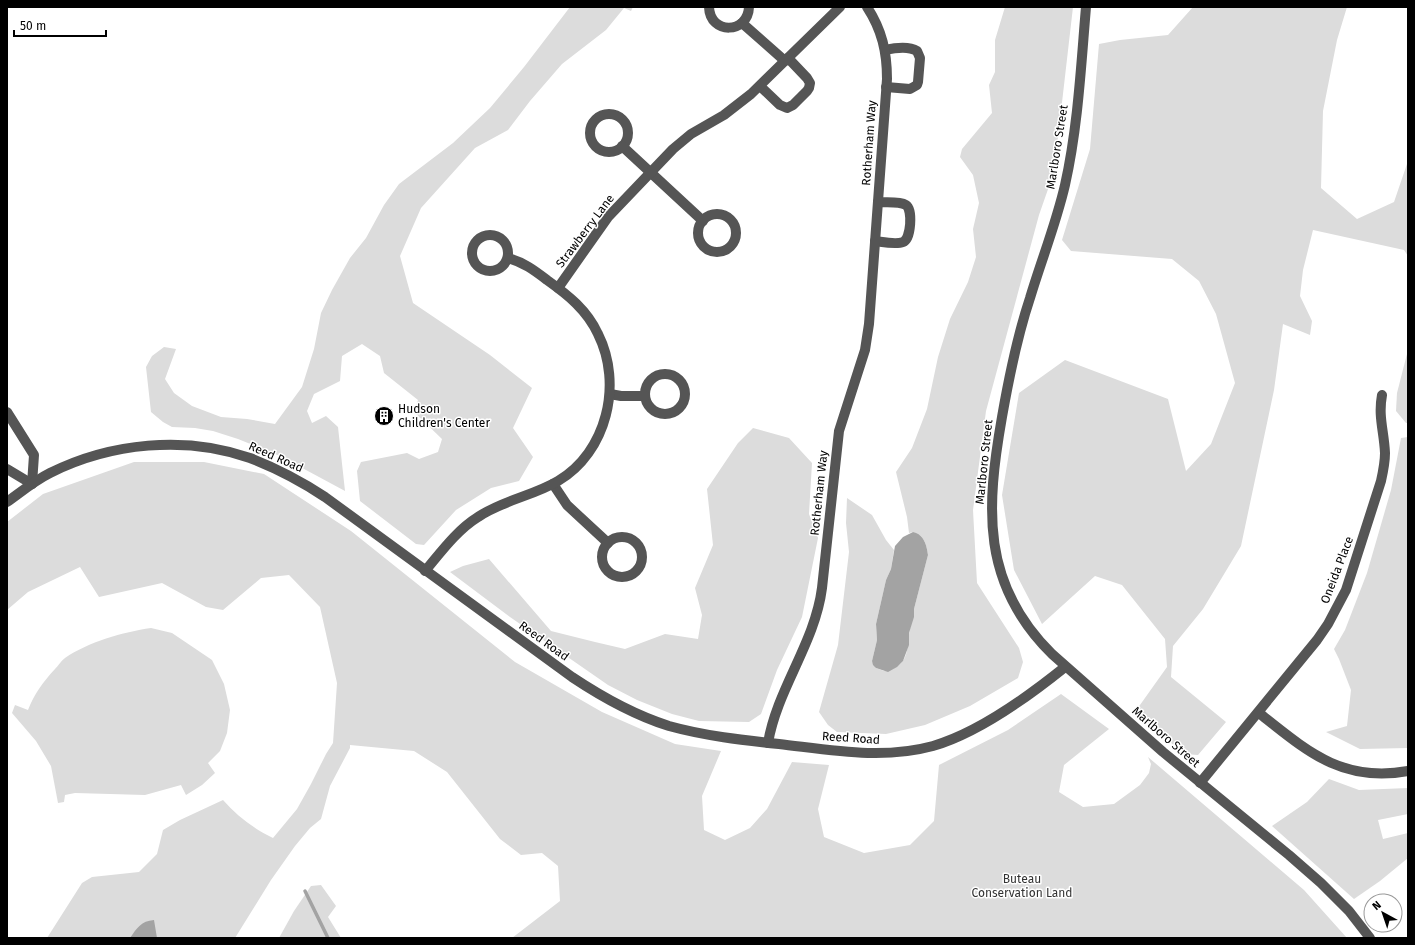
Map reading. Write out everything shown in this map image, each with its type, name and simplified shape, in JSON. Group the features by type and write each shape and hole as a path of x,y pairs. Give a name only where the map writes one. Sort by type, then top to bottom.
{"street":[{"path":"710,7 712,18 721,26 732,28 742,23 747,16 749,7"},
{"name":"Strawberry Lane","path":"558,288 608,217 674,149 691,134 738,105 760,86 840,7"},
{"name":"Rotherham Way","path":"768,743 773,722 812,628 821,599 840,424 850,399 865,350 869,324 887,59 877,24 867,7"},
{"name":"Marlboro Street","path":"1086,7 1070,162 1059,209 1025,313 1013,361 999,434 991,505 999,567 1011,598 1028,628 1039,642 1065,667 1321,883 1349,911 1370,938"},
{"path":"742,23 808,78 810,83 809,90 793,105 786,108 760,86"},
{"name":"Rotherham Way","path":"885,50 895,48 912,49 917,52 920,58 918,82 915,86 910,89 886,87"},
{"path":"622,146 703,221"},
{"name":"Rotherham Way","path":"875,241 901,242 906,240 909,234 910,212 908,207 903,204 878,202"},
{"path":"425,571 445,547 477,517 503,504 553,484 573,470 592,447 603,425 607,410 610,394 609,370 605,351 599,336 584,312 573,300 528,266 508,258"},
{"path":"610,394 621,396 645,396"},
{"name":"Oneida Place","path":"1200,782 1259,713 1317,640 1332,619 1346,590 1381,481 1384,467 1385,454 1380,421 1382,395"},
{"path":"7,412 34,455 32,484 7,469"},
{"name":"Reed Road","path":"7,502 49,473 84,458 116,449 134,446 183,446 232,453 264,464 295,478 310,487 572,677 602,697 650,719 682,729 726,738 869,753 917,750 951,739 982,724 1026,697 1065,667"},
{"path":"553,484 567,505 608,542"},
{"path":"1259,713 1303,747 1322,759 1337,766 1353,771 1369,773 1388,774 1408,771"}],"green space":[{"path":"570,7 633,7 631,11 624,8 606,30 562,64 530,101 508,130 475,148 421,208 400,256 413,303 490,355 532,388 513,428 533,457 519,481 491,488 456,510 424,545 416,544 360,501 357,471 361,462 407,453 419,459 438,452 442,439 414,412 418,400 384,373 380,356 362,344 342,356 340,381 314,394 307,411 312,423 326,416 338,427 345,491 280,456 238,439 213,431 195,428 172,427 151,412 146,367 152,356 164,347 176,349 165,379 174,393 192,406 221,417 247,419 275,424 302,387 314,349 321,313 332,290 350,258 366,238 384,205 399,184 453,143 490,108"},
{"path":"1005,7 1073,7 1054,172 1039,215 986,411 973,510 977,583 1019,648 1023,662 1018,678 970,706 925,725 886,734 837,732 828,725 819,712 838,645 849,552 846,523 847,498 872,515 886,540 894,550 891,569 886,580 876,624 877,640 872,661 876,668 884,671 895,668 903,661 908,648 914,609 928,555 926,544 920,535 913,532 909,533 907,517 896,472 912,448 927,409 938,357 950,319 968,282 976,257 973,229 979,203 973,175 960,157 962,149 992,113 989,85 995,72 995,40"},
{"path":"1193,7 1347,7 1337,40 1323,111 1321,188 1357,219 1394,202 1408,161 1408,256 1404,250 1313,230 1303,270 1300,296 1312,321 1310,335 1283,324 1274,390 1241,546 1203,609 1173,646 1171,677 1226,722 1198,755 1184,754 1135,712 1167,667 1165,639 1122,585 1095,576 1042,624 1014,570 1002,495 1019,393 1065,360 1168,399 1186,471 1211,444 1235,383 1216,314 1199,281 1172,259 1071,251 1062,240 1090,149 1099,44 1120,40 1168,35"},
{"path":"1408,350 1408,423 1406,423 1396,411 1397,393"},
{"path":"753,428 789,438 812,463 809,514 818,538 802,617 777,670 761,714 749,722 699,721 672,714 637,700 608,685 510,617 450,572 463,566 489,559 551,631 625,649 665,634 698,639 702,615 695,588 713,545 707,489 738,443"},
{"path":"1408,437 1408,748 1360,749 1326,732 1347,726 1351,690 1334,649 1345,630 1367,573 1391,490 1401,438"},
{"name":"Buteau Conservation Land","path":"134,462 204,462 264,474 351,531 515,662 602,712 675,744 721,751 702,796 704,830 725,840 750,828 767,809 792,762 829,765 818,809 824,837 864,853 910,845 934,821 939,765 1008,730 1061,694 1109,729 1064,765 1059,792 1083,807 1114,804 1140,785 1149,773 1151,764 1148,757 1304,890 1347,938 512,938 560,901 558,866 542,853 521,855 500,839 447,772 414,751 350,745 350,748 330,786 321,819 310,828 295,846 271,880 235,938 47,938 82,883 92,877 139,872 157,854 163,830 180,820 223,800 246,822 273,838 297,809 333,743 337,683 320,607 289,575 261,578 223,610 206,607 162,583 99,597 80,567 28,592 7,610 7,522 43,494"},
{"path":"151,628 172,633 212,660 224,684 230,710 227,733 220,751 208,763 215,773 202,785 186,795 181,785 145,795 75,793 65,795 64,802 58,803 51,766 36,741 12,713 15,705 28,710 36,693 47,679 64,659 74,652 106,638"},
{"path":"1329,779 1359,790 1408,788 1408,814 1378,820 1383,839 1408,833 1408,858 1380,881 1354,899 1272,826 1307,802"},
{"path":"321,885 336,906 328,917 341,938 279,938 294,911 311,886"}],"shaded area":[{"path":"913,532 920,535 926,544 928,555 914,609 914,617 909,633 909,645 903,661 897,667 888,672 876,668 872,661 877,640 876,624 886,580 891,569 895,546 903,537"},
{"path":"154,920 157,938 130,938 137,928 143,923"}],"waterway":[{"path":"305,891 328,938"}],"place":[{"name":"Hudson Children's Center","path":"384,416"}]}
